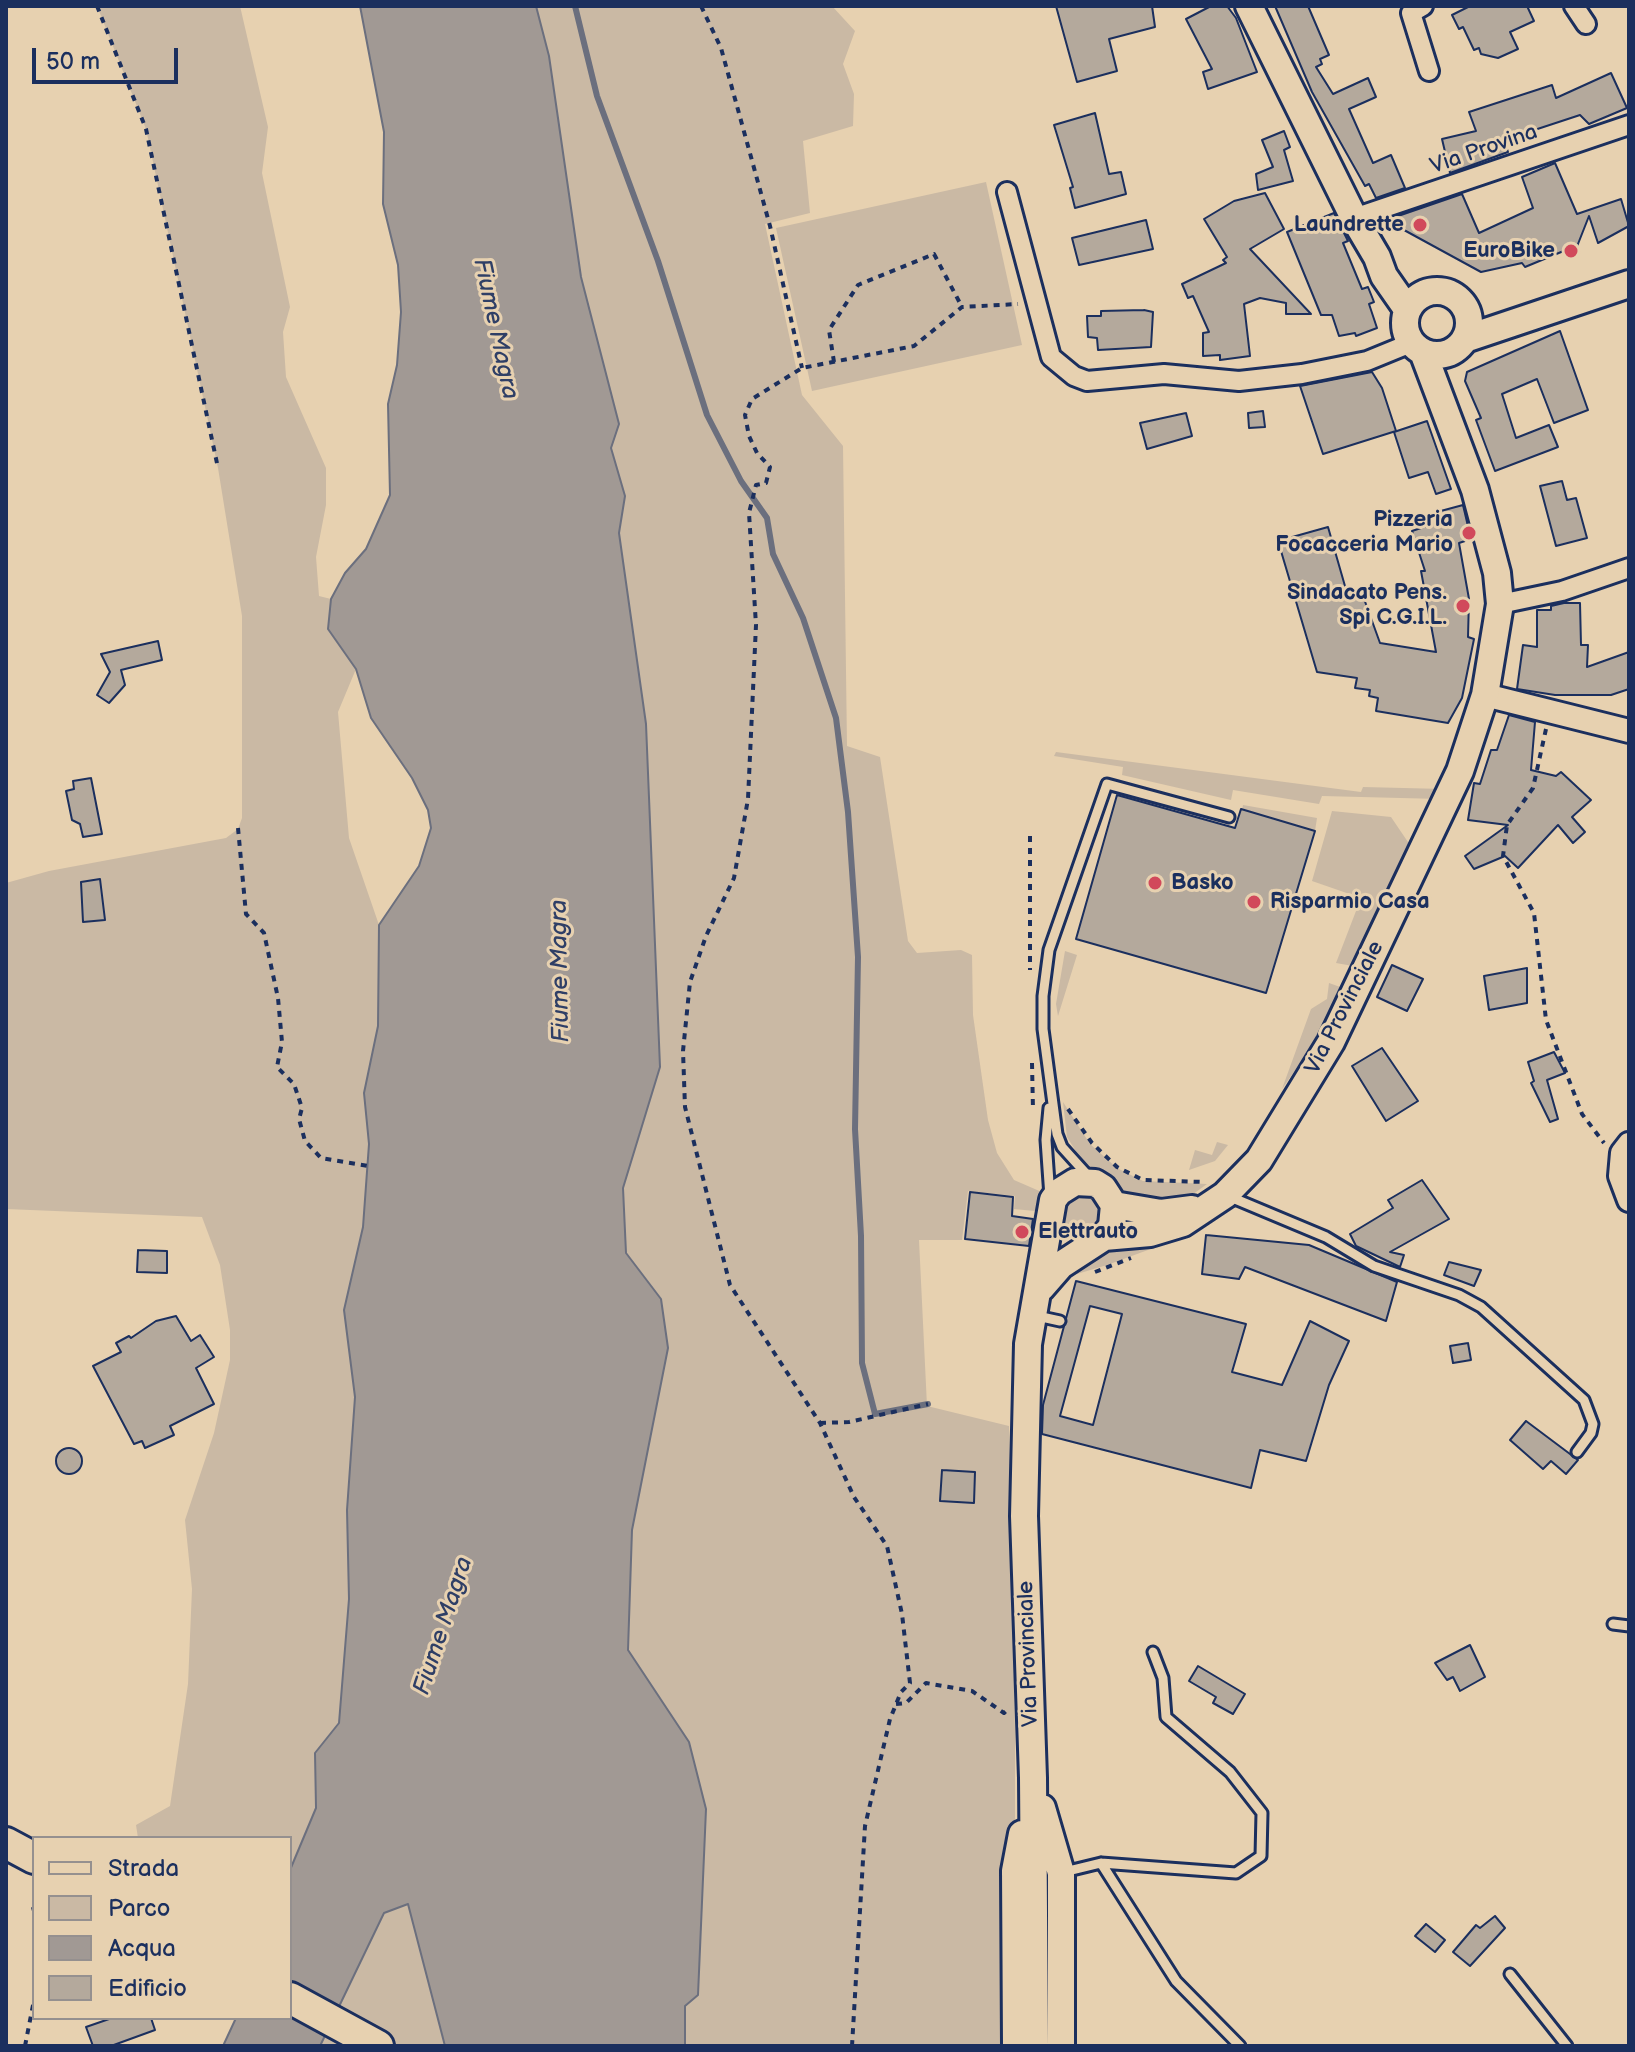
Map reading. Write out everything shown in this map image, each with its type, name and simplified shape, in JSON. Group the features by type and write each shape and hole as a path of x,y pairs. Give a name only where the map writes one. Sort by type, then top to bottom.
{"main road":[{"path":"1249,6 1384,276 1407,309 1416,298 1428,291"},
{"path":"1377,257 1428,291 1450,293 1466,308 1522,318"},
{"path":"1437,347 1629,284"},
{"name":"Via Provinciale","path":"1437,347 1469,324 1466,308"},
{"name":"Via Provinciale","path":"1407,309 1404,326 1437,347"},
{"name":"Via Provinciale","path":"1213,1194 1259,1160 1331,1042 1460,771 1485,695 1500,604 1486,528 1443,406 1437,347"},
{"path":"1097,1241 1112,1226 1114,1205 1103,1188 1095,1183 1075,1182 1066,1186 1059,1192 1051,1214 1060,1236 1069,1242 1097,1241 1164,1230 1183,1223 1213,1194"},
{"path":"1114,1205 1161,1213 1213,1194"},
{"name":"Via Provinciale","path":"1033,1778 1024,1516 1027,1368 1051,1214"},
{"name":"Via Provinciale","path":"1041,1288 1061,1265 1097,1241"},
{"path":"1033,1778 1061,1873 1061,2046"},
{"path":"1016,2046 1029,2023 1015,1871 1033,1778"},
{"path":"6,1843 32,1857"},
{"path":"292,1999 378,2046"}],"street":[{"path":"1423,6 1411,13 1429,71"},
{"path":"1574,6 1586,24"},
{"name":"Via Provina","path":"1354,218 1629,125"},
{"path":"1007,192 1051,357 1074,376 1087,381 1164,374 1239,381 1302,374 1437,347"},
{"path":"1500,604 1562,591 1629,568"},
{"path":"1485,695 1551,709 1629,731"},
{"path":"1624,1154 1620,1176 1629,1200"}],"lane":[{"path":"1095,1183 1062,1147 1050,1097 1043,1029 1049,950 1107,784 1229,817"},
{"path":"1050,1097 1046,1140 1051,1214"},
{"path":"1213,1194 1326,1237 1374,1266 1459,1295 1481,1307 1584,1400 1593,1424 1591,1433 1577,1452"},
{"path":"1033,1315 1060,1321"},
{"path":"1613,1624 1629,1626"},
{"path":"1061,1873 1101,1863 1236,1873 1261,1856 1262,1813 1230,1772 1166,1717 1163,1678 1153,1652"},
{"path":"1101,1863 1176,1981 1240,2046"},
{"path":"1510,1974 1567,2046"}],"path":[{"path":"97,6 146,129 218,468"},
{"path":"701,6 725,63 770,226 802,368"},
{"path":"834,362 829,330 858,285 934,254 962,307"},
{"path":"852,2046 862,1862 879,1754 896,1704 910,1683 902,1614 887,1546 854,1497 820,1423 730,1285 685,1107 683,1051 690,982 706,936 734,878 748,799 756,625 749,513 756,485 766,483 770,467 757,453 745,415 752,399 802,368 914,346 962,307 1037,303"},
{"path":"1551,709 1533,788 1507,825 1503,856 1534,913 1546,1020 1582,1114 1624,1154"},
{"path":"238,828 246,914 264,933 278,998 282,1042 277,1067 294,1084 302,1108 299,1119 305,1141 321,1158 368,1166"},
{"path":"1063,1102 1092,1143 1117,1167 1143,1180 1213,1194"},
{"path":"820,1423 849,1422 928,1404"},
{"path":"896,1704 906,1703 926,1683 972,1691 1004,1713 1031,1687"},
{"path":"25,2046 32,2010"}],"green space":[{"path":"97,6 240,6 268,127 262,173 290,307 283,332 286,377 326,468 326,505 316,557 319,596 331,599 328,629 356,669 338,712 349,838 379,925 378,1026 364,1093 369,1144 363,1227 344,1310 355,1397 347,1510 349,1599 339,1724 315,1754 316,1808 292,1865 292,1836 138,1836 136,1825 170,1806 188,1684 192,1589 185,1520 214,1433 230,1360 230,1330 220,1265 202,1217 6,1209 6,883 49,871 226,838 238,829 242,818 242,616 218,468 146,129"},
{"path":"536,6 832,6 855,31 843,64 854,94 853,126 803,141 810,213 765,224 802,395 843,446 847,746 880,757 908,941 917,953 961,950 972,955 973,1015 988,1120 997,1153 1014,1180 1044,1193 1045,1212 1014,1209 1015,1196 968,1191 962,1240 919,1240 927,1406 1009,1426 1015,1732 1015,2046 685,2046 685,2006 628,1650 632,1530 668,1348 661,1299 626,1253 623,1188 660,1067 646,724 619,533 625,496 611,448 619,424 581,277 549,56"},
{"path":"986,182 1022,345 812,391 776,228"},
{"path":"1056,752 1361,792 1363,787 1444,789 1440,799 1322,796 1319,804 1233,790 1231,800 1122,775 1123,767 1054,756"},
{"path":"1243,805 1317,818 1315,831 1242,810"},
{"path":"1332,811 1391,817 1410,845 1353,966 1336,963 1361,898 1312,881"},
{"path":"1065,951 1077,955 1058,1016 1056,1004"},
{"path":"1329,983 1343,988 1323,1030 1282,1089 1311,1009 1327,999"},
{"path":"1063,1102 1090,1144 1117,1168 1143,1181 1207,1184 1185,1200 1156,1206 1126,1200 1107,1177 1082,1161 1067,1137"},
{"path":"1217,1142 1228,1145 1215,1161 1189,1170 1195,1150 1212,1155"},
{"path":"1093,1190 1107,1220 1086,1237 1078,1237 1062,1224 1066,1196"},
{"path":"1194,1229 1178,1239 1107,1265 1077,1274 1064,1274 1119,1244"},
{"path":"408,1904 445,2046 320,2046 384,1913"}],"water":[{"name":"Fiume Magra","path":"360,6 536,6 549,56 581,277 619,424 611,448 625,496 619,533 646,724 660,1067 623,1188 626,1253 661,1299 668,1348 632,1530 628,1650 689,1742 706,1809 698,1995 685,2006 685,2046 445,2046 408,1904 384,1913 320,2046 223,2046 235,2020 292,2020 292,1865 316,1808 315,1753 339,1723 349,1599 347,1510 355,1397 344,1310 363,1227 369,1144 364,1093 378,1026 379,925 419,866 431,828 428,810 412,778 371,718 356,669 328,629 331,599 345,573 366,549 390,495 388,404 397,365 401,312 398,265 383,204 384,132"}],"building":[{"path":"1056,6 1152,6 1155,27 1109,39 1117,71 1077,82"},
{"path":"1211,6 1227,6 1236,18 1257,72 1208,89 1203,72 1212,69 1186,19"},
{"path":"1275,6 1308,6 1329,55 1320,59 1322,64 1316,67 1333,94 1368,78 1376,97 1349,109 1373,163 1391,155 1405,188 1376,198 1369,184 1365,186 1312,92"},
{"path":"1470,6 1527,6 1534,21 1510,32 1518,49 1498,58 1481,54 1479,48 1474,50 1463,27 1459,29 1452,15"},
{"path":"1611,73 1627,108 1589,124 1580,115 1504,140 1508,152 1450,173 1442,139 1476,131 1469,112 1552,85 1556,98"},
{"path":"1095,113 1109,174 1121,172 1126,194 1075,208 1070,188 1073,187 1054,125"},
{"path":"1284,131 1290,147 1284,150 1293,181 1258,190 1256,174 1273,167 1262,140"},
{"path":"1555,163 1577,214 1621,199 1629,226 1598,243 1589,216 1576,249 1568,246 1566,250 1525,267 1522,263 1481,272 1404,230 1398,216 1462,194 1479,233 1533,208 1522,177"},
{"path":"1265,193 1284,229 1250,249 1311,314 1286,314 1286,303 1260,298 1244,304 1250,356 1220,360 1220,355 1203,356 1203,333 1209,332 1193,296 1188,298 1182,284 1226,263 1223,260 1227,257 1204,219 1234,201"},
{"path":"1334,213 1348,241 1343,243 1362,289 1368,287 1374,302 1369,304 1377,328 1356,336 1355,333 1339,336 1332,315 1321,315 1287,232"},
{"path":"1146,220 1153,249 1079,265 1072,238"},
{"path":"1101,311 1153,312 1151,347 1098,350 1097,338 1088,337 1087,316 1101,316"},
{"path":"1560,331 1588,410 1554,423 1537,379 1502,394 1516,438 1549,425 1558,447 1495,471 1476,420 1481,418 1465,381 1467,372"},
{"path":"1372,372 1382,388 1396,431 1323,454 1300,386"},
{"path":"1263,411 1265,427 1249,428 1248,413"},
{"path":"1186,413 1192,436 1147,449 1140,423"},
{"path":"1427,421 1451,489 1436,494 1428,472 1409,478 1394,432"},
{"path":"1562,481 1567,500 1576,498 1587,538 1556,546 1540,486"},
{"path":"1463,505 1471,539 1459,543 1469,599 1468,637 1474,639 1462,698 1448,723 1376,711 1378,698 1369,696 1370,690 1355,688 1357,678 1317,672 1278,541 1328,527 1349,600 1363,596 1380,643 1436,652 1421,571 1425,571 1412,531 1433,524 1431,515"},
{"path":"1580,603 1581,645 1588,645 1587,667 1629,652 1629,689 1611,695 1555,695 1517,689 1523,645 1537,647 1537,610 1551,610 1551,606"},
{"path":"158,641 162,660 121,670 125,685 109,703 97,695 110,672 101,654"},
{"path":"1509,715 1535,722 1531,770 1556,776 1561,772 1591,800 1572,817 1585,832 1573,843 1558,825 1518,868 1505,856 1474,869 1465,856 1508,825 1468,820 1474,783 1480,784 1491,750 1497,750"},
{"path":"91,778 102,834 83,837 80,824 72,820 66,791 74,789 73,781"},
{"path":"1117,795 1235,828 1241,809 1315,831 1266,993 1076,939"},
{"path":"100,879 105,920 83,922 81,882"},
{"path":"1392,965 1423,979 1407,1011 1377,997"},
{"path":"1527,968 1527,1003 1489,1010 1484,976"},
{"path":"1382,1048 1418,1101 1386,1121 1352,1066"},
{"path":"1554,1052 1565,1073 1547,1080 1558,1119 1550,1122 1531,1083 1534,1081 1528,1062"},
{"path":"1422,1180 1449,1219 1390,1252 1404,1255 1400,1267 1356,1246 1350,1234 1393,1208 1388,1200"},
{"path":"970,1192 1013,1197 1012,1216 1033,1219 1029,1246 965,1239"},
{"path":"1206,1235 1309,1245 1397,1282 1386,1321 1245,1267 1239,1279 1202,1274"},
{"path":"138,1250 167,1251 167,1273 137,1272"},
{"path":"1449,1262 1481,1270 1474,1286 1444,1275"},
{"path":"1076,1281 1246,1324 1232,1372 1282,1385 1310,1321 1349,1341 1329,1385 1306,1461 1260,1450 1251,1488 1042,1434 1043,1405","holes":["1090,1306 1122,1314 1093,1425 1060,1416"]},
{"path":"176,1316 191,1341 200,1335 214,1357 196,1368 214,1404 170,1426 174,1435 145,1448 142,1441 134,1444 93,1366 121,1352 116,1343 129,1336 131,1338 156,1321"},
{"path":"1468,1343 1471,1360 1453,1363 1450,1346"},
{"path":"1526,1421 1578,1460 1566,1474 1551,1461 1543,1469 1510,1440"},
{"path":"69,1448 78,1452 82,1461 78,1470 69,1474 60,1470 56,1461 60,1452"},
{"path":"942,1470 975,1472 974,1503 940,1501"},
{"path":"1470,1645 1485,1677 1460,1691 1453,1677 1447,1680 1435,1663"},
{"path":"1198,1666 1245,1694 1233,1714 1213,1703 1216,1697 1189,1681"},
{"path":"1495,1916 1505,1928 1470,1966 1453,1952 1476,1925 1480,1928"},
{"path":"1426,1924 1445,1940 1435,1952 1415,1936"},
{"path":"106,2020 152,2020 155,2030 111,2046 93,2046 86,2027"}],"waterway":[{"path":"575,6 597,96 658,261 707,415 741,481 767,518 773,554 803,618 836,718 848,812 858,957 855,1129 861,1236 862,1363 875,1414 928,1404"}],"place":[{"name":"Laundrette","path":"1420,225"},
{"name":"EuroBike","path":"1571,251"},
{"name":"Pizzeria Focacceria Mario","path":"1469,533"},
{"name":"Sindacato Pens. Spi C.G.I.L.","path":"1463,606"},
{"name":"Basko","path":"1155,883"},
{"name":"Risparmio Casa","path":"1254,902"},
{"name":"Elettrauto","path":"1022,1232"}]}
